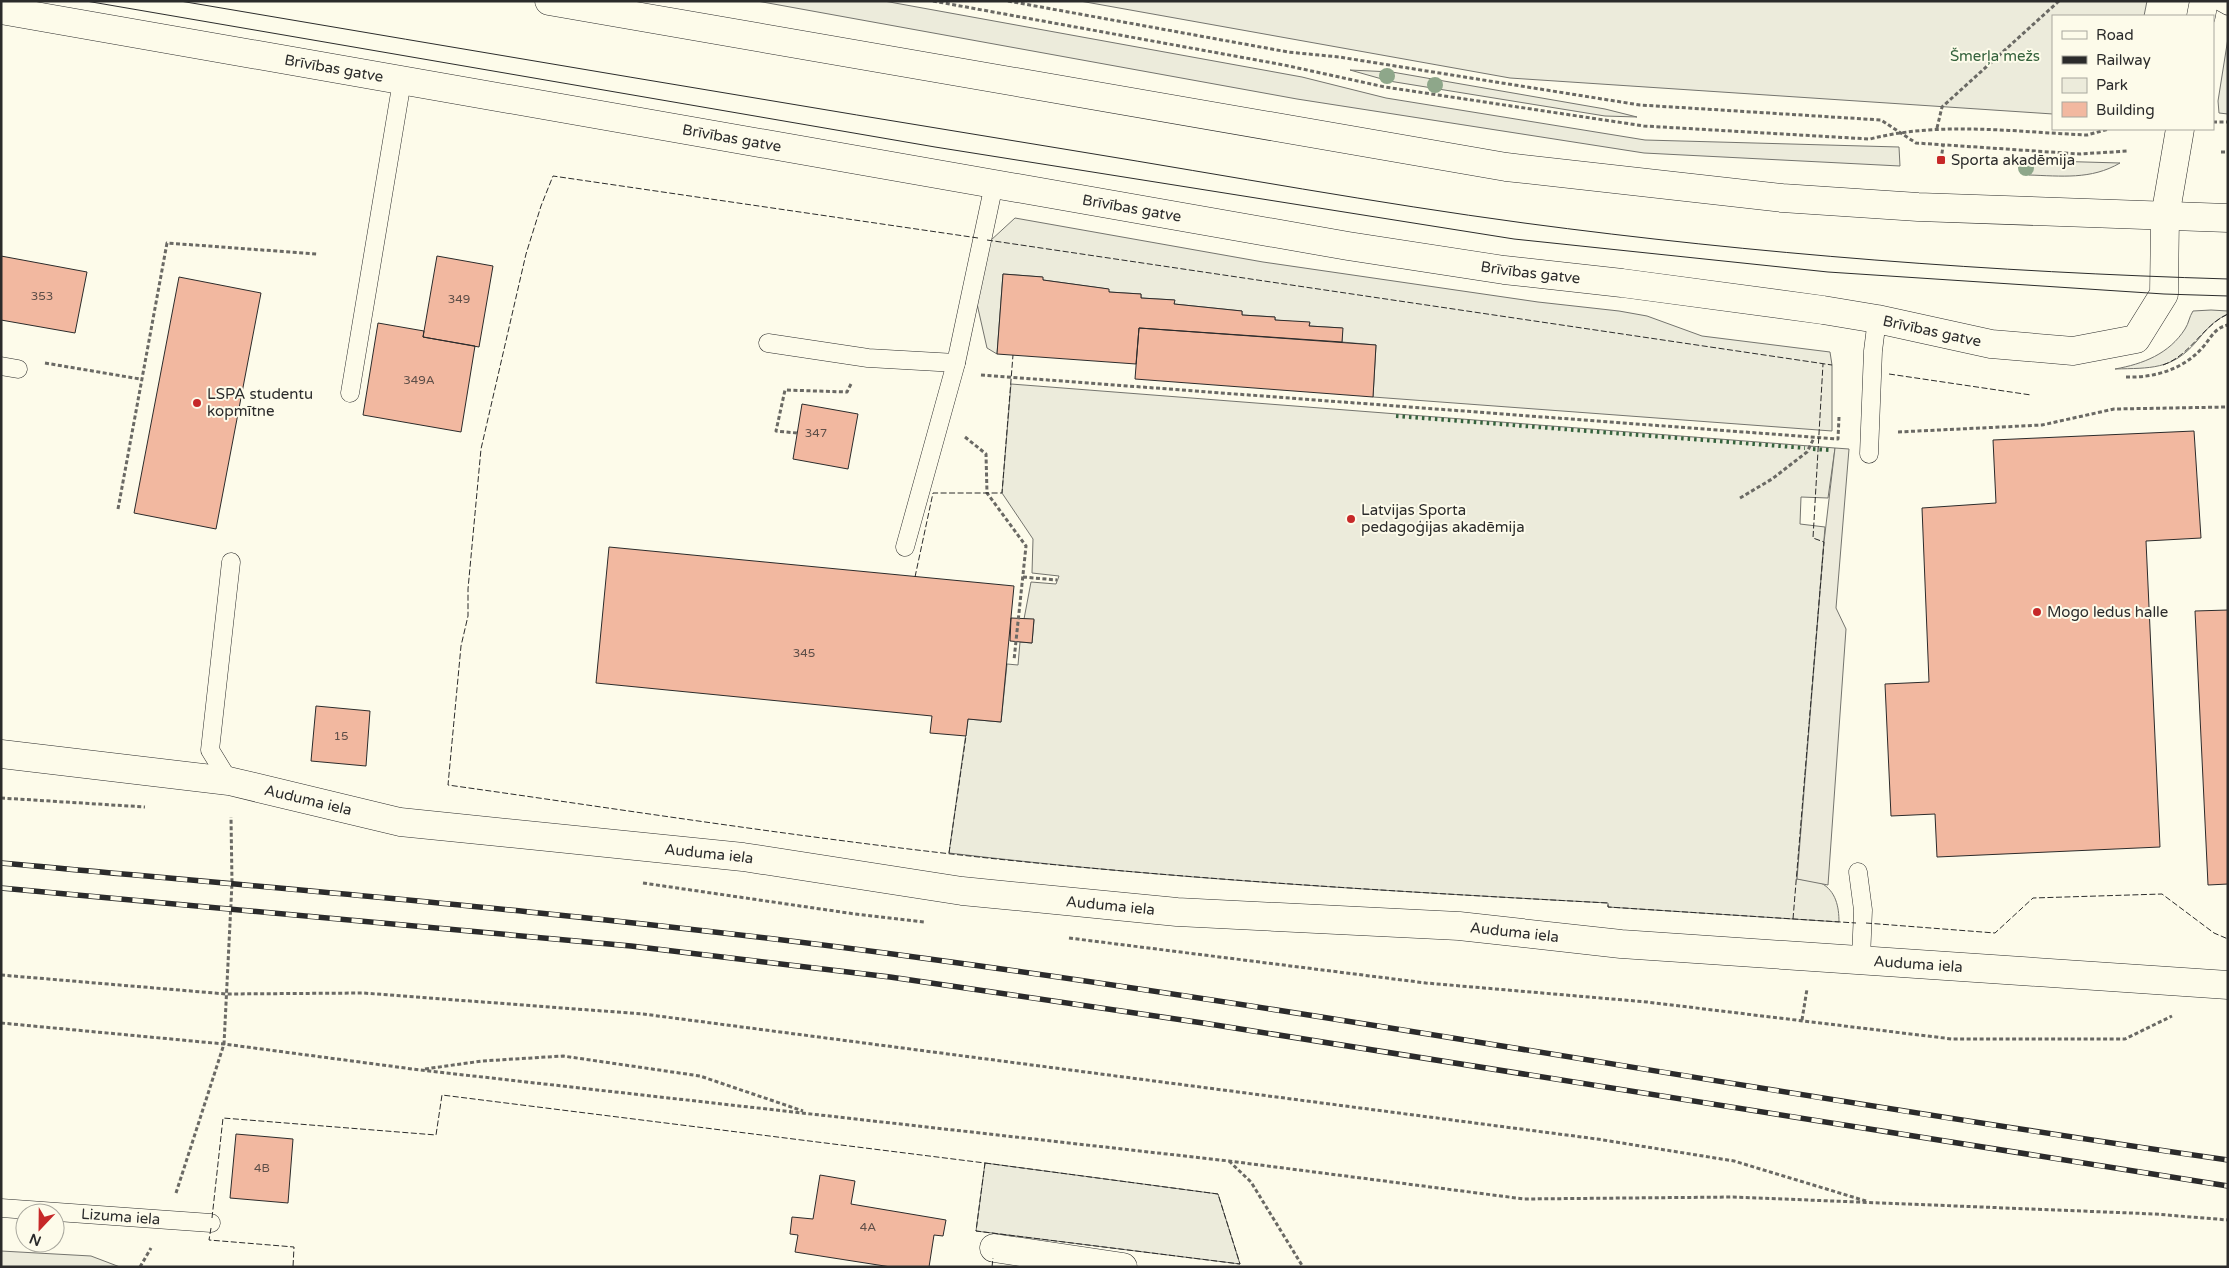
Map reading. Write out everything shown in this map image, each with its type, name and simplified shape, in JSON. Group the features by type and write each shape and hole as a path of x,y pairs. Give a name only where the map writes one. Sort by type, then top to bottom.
{"main road":[{"path":"549,1 1506,167 1782,198 1918,207 2228,218"},
{"path":"2201,15 2204,1"},
{"name":"Brīvības gatve","path":"1,10 1348,246 1504,270 1622,282 1877,319 1990,344 2073,351 2136,339 2164,294 2165,217 2180,130"},
{"name":"Auduma iela","path":"1,754 229,781 400,822 743,857 962,891 1177,912 1459,926 1621,944 2228,985"},
{"path":"994,1248 1123,1267"}],"lane":[{"path":"2219,1 2228,6"},
{"path":"350,393 402,81"},
{"path":"905,547 955,368 994,184"},
{"path":"1869,454 1872,351 1877,319"},
{"path":"768,343 868,358 955,368"},
{"path":"229,781 210,750 231,562"},
{"path":"1858,872 1863,910 1861,959"},
{"name":"Lizuma iela","path":"1,1208 211,1223"}],"path":[{"path":"933,1 1284,65 1385,87 1644,126 1870,139 1900,132 1937,128 2087,135 2105,130"},
{"path":"1008,1 1288,52 1339,57 1640,105 1881,120 1916,143 2080,154 2128,152"},
{"path":"1937,128 1942,107 2059,1"},
{"path":"2214,122 2228,122"},
{"path":"1941,160 1943,146"},
{"path":"2221,152 2228,152"},
{"path":"118,509 140,379 167,243 317,254"},
{"path":"797,433 776,431 785,390 847,392 868,358"},
{"path":"10,367 36,361 140,379"},
{"path":"955,368 1814,438 1838,439 1840,411"},
{"path":"1870,433 1934,432 2042,425 2114,409 2228,407"},
{"path":"941,418 986,454 987,493 1026,546 1014,660"},
{"path":"1740,498 1808,452 1814,438"},
{"path":"1023,577 1057,580"},
{"path":"168,1219 224,1044 232,883 231,813"},
{"path":"1,975 226,994 363,993 643,1014 1597,1140 1734,1161 1870,1203"},
{"path":"1,1023 224,1044 420,1070 1229,1161 1524,1198 1734,1197 2156,1214 2228,1220"},
{"path":"420,1070 482,1061 563,1056 700,1076 811,1113"},
{"path":"1229,1161 1251,1182 1303,1267"}],"green space":[{"path":"757,1 884,1 1302,77 1386,98 1645,140 1899,147 1900,166 1644,153 1297,99"},
{"name":"Šmerļa mežs","path":"1080,1 2147,1 2144,15 2052,15 2052,114 1510,78"},
{"path":"2228,38 2228,114 2219,113 2218,101"},
{"path":"1350,70 1392,72 1605,109 1637,117 1605,116 1389,81"},
{"path":"2014,160 2120,163 2087,175 2053,176 2029,175"},
{"path":"1015,218 1263,262 1538,302 1619,311 1647,316 1702,336 1830,352 1832,365 1832,431 1373,397 1376,345 1342,342 1342,328 1309,326 1310,323 1275,320 1275,317 1242,315 1242,311 1174,304 1174,300 1141,298 1141,294 1109,292 1108,289 1043,280 1042,277 1003,274 997,354 987,348 975,295 990,241"},
{"path":"2193,311 2228,311 2228,314 2214,322 2178,358 2160,366 2115,369 2145,361 2163,351 2179,338"},
{"path":"1011,384 1835,448 1828,498 1801,497 1800,524 1825,527 1797,879 1821,883 1830,890 1836,900 1839,922 1608,907 1608,903 1360,889 1195,877 949,853 968,719 1001,722 1007,664 1018,665 1020,642 1032,643 1034,620 1024,619 1031,582 1056,584 1059,576 1032,573 1033,539 1002,493"},
{"path":"985,1163 1218,1194 1240,1264 976,1231"},
{"path":"1,1251 91,1256 120,1267 1,1267"}],"shaded area":[{"path":"1835,448 1849,449 1836,608 1846,629 1828,885 1797,879 1824,542"}],"building":[{"path":"1,256 87,272 75,333 1,320"},
{"path":"437,256 493,266 479,347 423,337"},
{"path":"1003,274 1043,277 1043,280 1109,289 1109,292 1141,294 1141,298 1175,300 1174,304 1242,311 1242,315 1275,317 1275,320 1310,322 1309,326 1343,328 1342,342 1139,328 1136,364 997,354"},
{"name":"LSPA studentu kopmītne","path":"179,277 261,293 216,529 134,513"},
{"path":"378,323 424,331 423,337 475,346 461,432 363,415"},
{"path":"1139,328 1376,345 1373,397 1135,379"},
{"path":"802,404 858,414 848,469 793,459"},
{"name":"Mogo ledus halle","path":"2194,431 2201,538 2146,541 2160,847 1937,857 1935,814 1891,816 1885,684 1929,682 1922,508 1996,503 1993,440"},
{"path":"609,547 1014,586 1001,722 968,719 966,736 930,733 932,716 596,683"},
{"path":"2228,610 2228,884 2208,885 2195,611"},
{"path":"1011,618 1034,619 1032,643 1010,641"},
{"path":"316,706 370,711 366,766 311,761"},
{"path":"236,1134 293,1139 288,1203 230,1198"},
{"path":"820,1175 855,1181 851,1204 946,1220 943,1236 934,1235 929,1267 891,1267 795,1252 798,1235 790,1234 792,1217 813,1219"}],"tram line":[{"path":"86,1 935,147 1514,239 1828,272 2164,294 2228,296"},
{"path":"180,1 1303,189 1524,223 1699,244 1875,260 2051,272 2228,279"}],"railway":[{"path":"1,863 577,917 692,929 922,958 1412,1031 1901,1111 2228,1160"},
{"path":"1,888 631,946 890,977 1203,1023 2228,1186"}],"hedge":[{"path":"1396,416 1805,448"},
{"path":"1813,449 1829,450"}],"fence":[{"path":"978,238 553,176 541,206 526,254 481,449 468,589 468,616 461,646 448,785 897,848 1047,864 1257,882 1608,903 1608,907 1856,923"},
{"path":"987,240 1832,365"},
{"path":"2163,365 2189,348 2219,319 2228,314"},
{"path":"915,577 933,493 1002,493 1013,355"},
{"path":"1793,919 1824,542 1813,538 1823,364"},
{"path":"1889,374 2031,395"},
{"path":"949,853 966,736"},
{"path":"1866,923 1995,933 2033,898 2162,894 2214,933 2228,939"},
{"path":"212,1218 223,1118 436,1135 442,1095 985,1163"},
{"path":"985,1163 1218,1194 1240,1264 976,1231 985,1163"},
{"path":"211,1228 209,1240 294,1247 293,1267"},
{"path":"992,1267 993,1258"}],"place":[{"name":"Sporta akadēmija","path":"1941,160"},
{"name":"LSPA studentu kopmītne","path":"197,403"},
{"name":"Latvijas Sporta pedagoģijas akadēmija","path":"1351,519"},
{"name":"Mogo ledus halle","path":"2037,612"}]}
